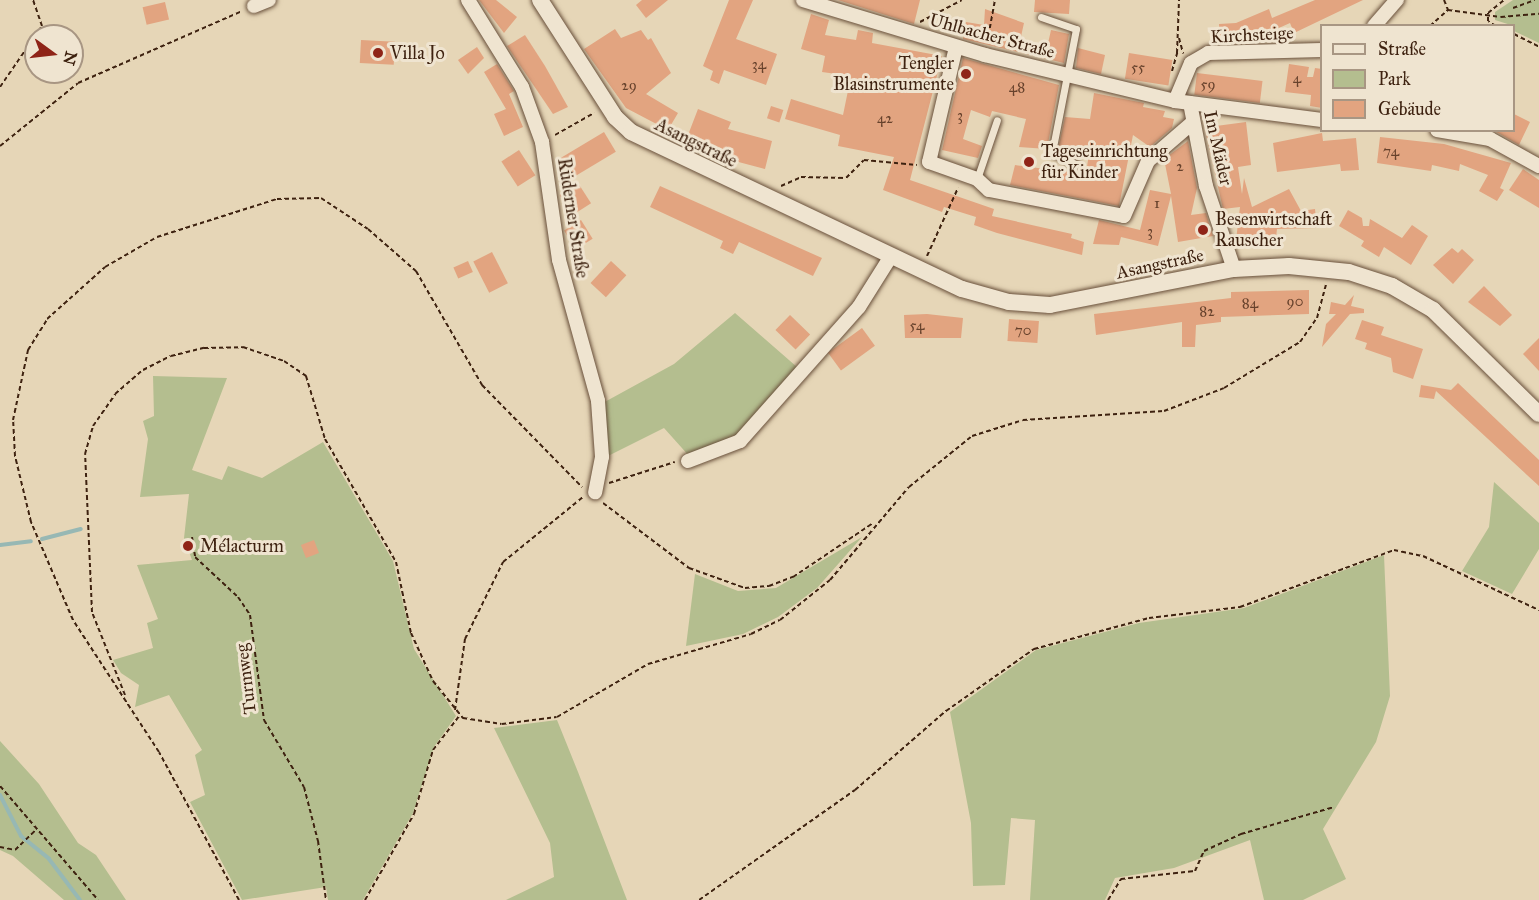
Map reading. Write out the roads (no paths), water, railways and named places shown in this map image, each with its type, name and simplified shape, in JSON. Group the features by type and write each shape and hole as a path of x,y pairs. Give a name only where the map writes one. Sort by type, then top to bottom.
{"street":[{"path":"254,6 269,0"},
{"name":"Rüderner Straße","path":"468,0 522,87 542,142 559,261 598,401 602,457 594,490"},
{"name":"Asangstraße","path":"540,0 607,105 645,141 971,293 1044,305 1234,269 1328,269 1392,286 1433,310 1539,414"},
{"path":"1376,24 1397,0"},
{"name":"Uhlbacher Straße","path":"811,1 985,55 1171,99 1320,120"},
{"path":"956,47 928,162 977,179 989,190 1078,210 1124,216 1148,161 1192,123"},
{"name":"Kirchsteige","path":"1171,99 1191,63 1208,53 1320,50"},
{"name":"Im Mäder","path":"1190,103 1192,123 1206,186 1234,269"},
{"path":"1449,132 1490,139 1539,166"},
{"path":"688,461 740,441 859,307 891,256"}],"lane":[{"path":"1041,17 1076,28 1069,75"},
{"name":"Uhlbacher Straße","path":"1069,75 1052,152 1076,164"},
{"path":"977,179 997,120"}],"waterway":[{"path":"42,539 81,529"},
{"path":"0,545 31,541"},
{"path":"0,795 21,836 49,859 80,900"}],"place":[{"name":"Villa Jo","path":"378,53"},
{"name":"Tengler Blasinstrumente","path":"966,74"},
{"name":"Tageseinrichtung für Kinder","path":"1029,162"},
{"name":"Besenwirtschaft Rauscher","path":"1203,230"},
{"name":"Mélacturm","path":"188,546"}]}
